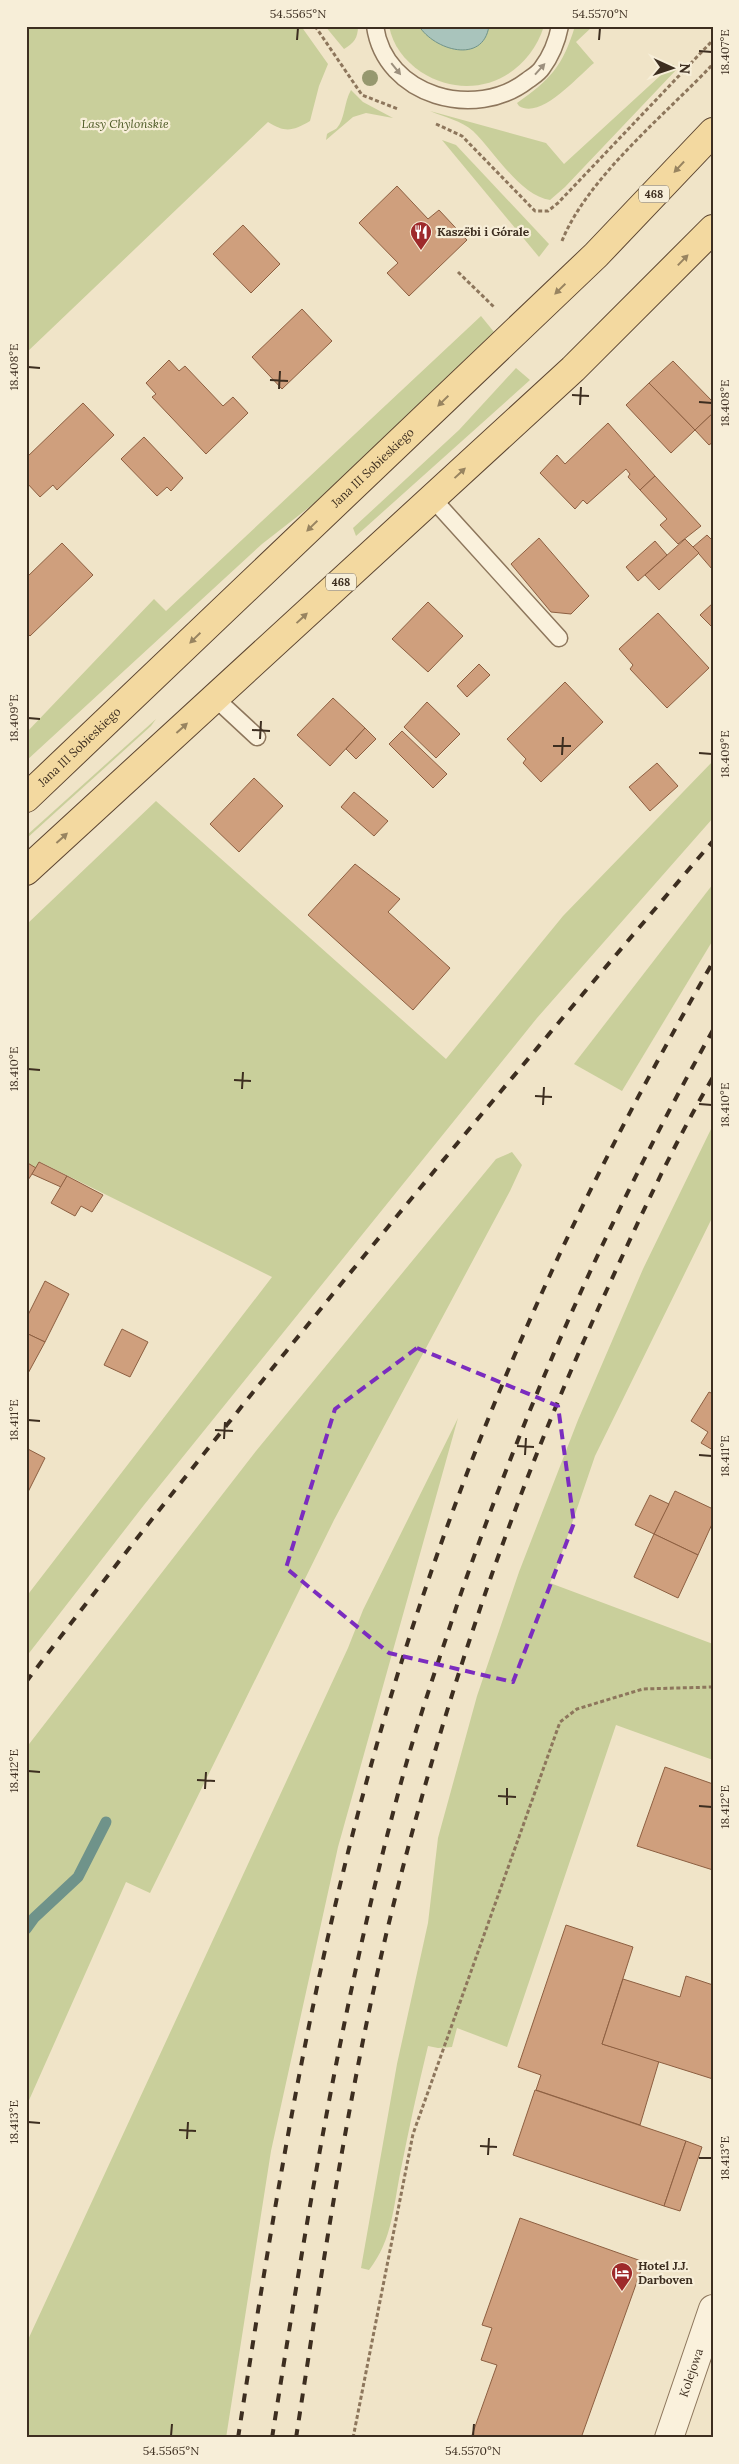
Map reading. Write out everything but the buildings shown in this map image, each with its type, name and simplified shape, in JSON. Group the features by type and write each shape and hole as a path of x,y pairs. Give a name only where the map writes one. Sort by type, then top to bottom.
{"main road":[{"name":"Jana III Sobieskiego","path":"26,798 596,256 713,132"},
{"name":"468","path":"26,871 573,369 713,229"}],"street":[{"name":"Kolejowa","path":"668,2438 713,2309"}],"lane":[{"path":"375,26 383,49 404,79 434,95 475,102 514,91 542,69 556,43 560,26"},
{"path":"432,498 559,638"},
{"path":"215,698 257,737"}],"path":[{"path":"315,26 362,95 401,110"},
{"path":"433,123 462,136 534,211 548,210 558,203 713,40"},
{"path":"561,243 572,217 598,183 713,64"},
{"path":"458,272 499,313"},
{"path":"353,2438 413,2134 560,1722 578,1709 642,1689 713,1687"}],"highlighted area":[{"path":"417,1348 558,1406 574,1523 513,1682 389,1653 286,1568 335,1409"}],"green space":[{"name":"Lasy Chylońskie","path":"26,26 301,26 328,64 319,86 310,121 294,129 279,128 268,122 26,353"},
{"path":"325,26 358,26 353,42 344,49"},
{"path":"389,26 544,26 536,45 524,60 510,72 494,81 477,85 458,85 439,81 415,67 396,46"},
{"path":"575,26 593,26 576,42 594,63 559,95 548,102 528,109 519,106 517,103 538,87 554,71 566,52"},
{"path":"673,64 677,69 565,187 550,200 539,197 518,182 469,128 430,111 546,143 564,164"},
{"path":"351,90 363,102 393,118 366,113 353,117 326,140 327,134 336,129 340,124"},
{"path":"442,140 456,145 549,244 539,257"},
{"path":"481,316 494,332 413,416 357,470 262,544 26,761 26,733 154,599 166,611"},
{"path":"516,368 530,380 356,536 353,528 459,430"},
{"path":"156,719 151,726 26,839 26,836"},
{"path":"713,761 713,818 537,1018 144,1505 26,1657 26,1597 272,1277 40,1162 36,1168 26,1163 26,925 156,801 446,1059 563,916"},
{"path":"713,884 713,940 622,1091 574,1064"},
{"path":"713,1125 713,1216 595,1456 550,1583 713,1644 713,1760 616,1725 507,2047 457,2028 452,2047 438,2048 428,2046 410,2123 388,2234 369,2270 361,2268 397,2064 428,1923 438,1838 477,1696 519,1572 578,1420 643,1269"},
{"path":"512,1152 522,1165 510,1191 334,1520 150,1893 126,1882 26,2107 26,1748 256,1451 496,1159"},
{"path":"458,1418 338,1847 271,2151 226,2438 26,2438 26,2344 348,1648 363,1610"}],"water":[{"path":"419,26 489,26 485,38 478,46 457,50 435,42"}],"waterway":[{"path":"26,1929 34,1918 78,1877 106,1822"}],"railway":[{"path":"26,1682 193,1468 363,1257 713,841"},
{"path":"238,2438 294,2101 329,1934 348,1851 370,1769 416,1616 471,1463 501,1388 566,1240 614,1143 713,962"},
{"path":"272,2438 313,2189 344,2024 381,1861 402,1779 422,1712 484,1528 542,1382 605,1239 640,1168 713,1030"},
{"path":"296,2438 336,2186 372,1997 407,1853 453,1690 508,1530 570,1373 656,1185 683,1130 713,1077"}],"place":[{"name":"Kaszëbi i Górale","path":"421,251"},
{"name":"Hotel J.J. Darboven","path":"622,2292"}]}
